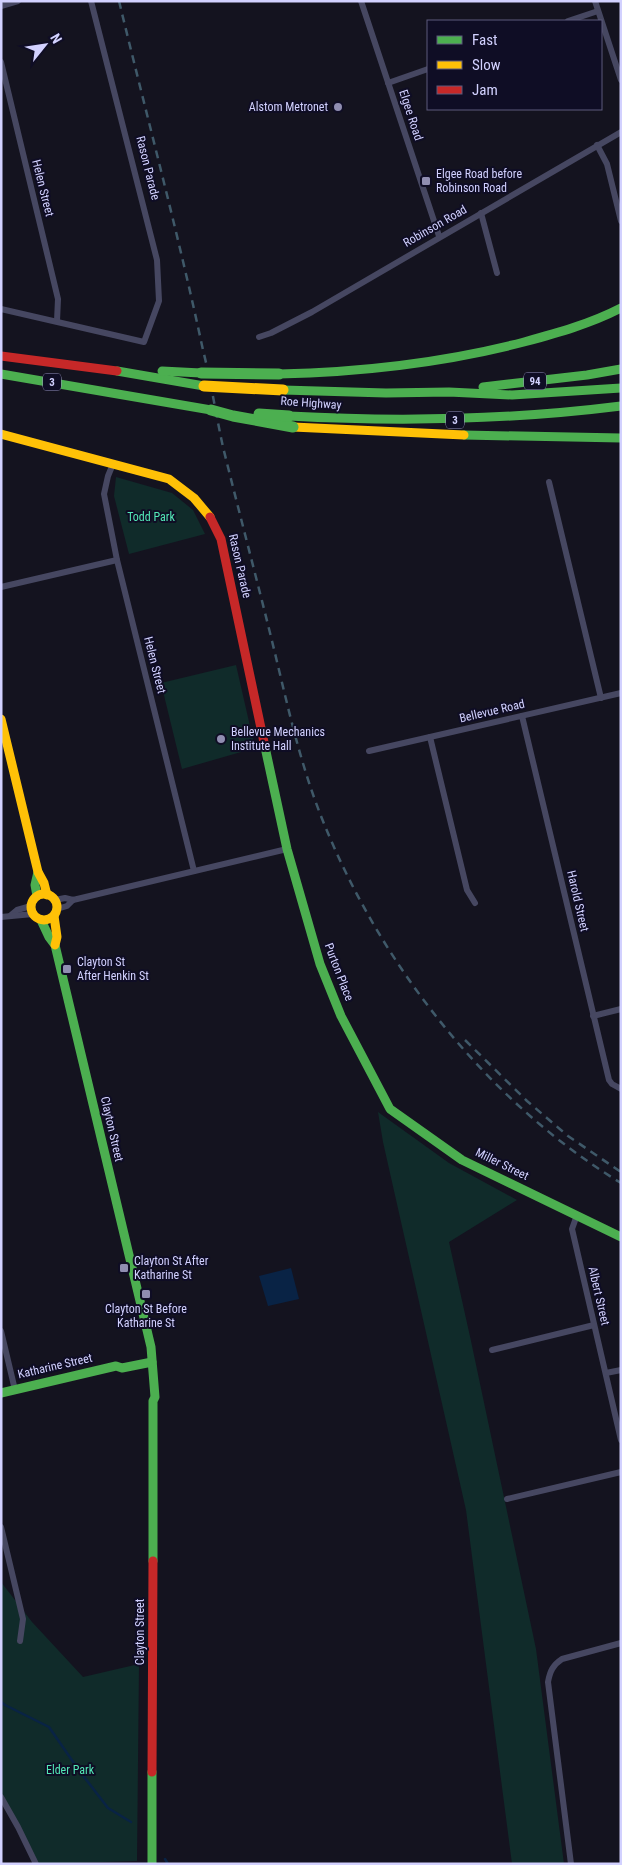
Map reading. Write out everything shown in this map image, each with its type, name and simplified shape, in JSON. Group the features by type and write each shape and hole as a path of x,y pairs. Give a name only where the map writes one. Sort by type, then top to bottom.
{"main road":[{"path":"102,368 201,373 279,374 382,370 460,358 544,337 621,308"},
{"name":"Roe Highway","path":"1,356 102,368 204,386 283,390 386,393 449,392 512,395 621,388"},
{"name":"94","path":"449,392 587,376 621,369"},
{"name":"Roe Highway","path":"1,374 211,410 291,421 455,420 558,414 621,406"},
{"path":"291,421 437,434 621,438"},
{"name":"Rason Parade","path":"1,434 169,479 190,493 204,507 221,539 287,849"},
{"name":"Clayton Street","path":"1,719 38,872 35,885 57,937 55,945 146,1326 155,1397 153,1401 152,1864"},
{"name":"Purton Place","path":"287,849 320,964 341,1016 383,1098"},
{"name":"Miller Street","path":"383,1098 390,1108 462,1160 621,1237"},
{"name":"Katharine Street","path":"1,1393 116,1366 122,1368 149,1360"}],"street":[{"path":"1,6 18,1"},
{"name":"Rason Parade","path":"57,321 144,342 159,301 157,260 91,1"},
{"name":"Elgee Road","path":"361,1 440,236"},
{"path":"595,1 601,20"},
{"path":"571,20 598,11"},
{"path":"602,23 621,80"},
{"name":"Helen Street","path":"1,62 58,299 57,321"},
{"path":"388,83 427,69"},
{"name":"Robinson Road","path":"259,337 312,312 621,132"},
{"path":"598,145 607,164 621,221"},
{"path":"481,212 497,273"},
{"path":"1,309 57,321"},
{"name":"Helen Street","path":"113,464 104,494 117,560 194,872"},
{"path":"549,482 601,698"},
{"path":"1,587 117,560"},
{"name":"Bellevue Road","path":"369,751 621,693"},
{"name":"Harold Street","path":"522,716 609,1080 619,1088"},
{"path":"430,737 467,890 475,903"},
{"path":"1,918 45,907 66,898 73,900 287,849"},
{"path":"593,1016 621,1010"},
{"name":"Albert Street","path":"577,1215 572,1229 621,1440"},
{"path":"492,1350 594,1324"},
{"path":"1,1331 15,1390"},
{"path":"606,1373 621,1370"},
{"path":"507,1499 621,1472"},
{"path":"1,1527 22,1619 20,1641"},
{"path":"571,1864 548,1682 550,1672 555,1664 562,1659 621,1643"},
{"path":"1,1797 36,1864"}],"green space":[{"name":"Todd Park","path":"116,477 172,493 193,510 205,534 129,554 114,496"},
{"path":"236,665 255,748 182,769 161,683"},
{"path":"378,1112 449,1163 517,1200 449,1242 536,1649 564,1864 512,1864 466,1510 383,1142"},
{"name":"Elder Park","path":"1,1582 32,1622 83,1677 139,1664 137,1861 36,1864 1,1800"}],"water":[{"path":"291,1268 299,1299 268,1306 259,1276"}],"waterway":[{"path":"1,1702 49,1727 108,1808 131,1822"},
{"path":"165,1859 168,1864"}],"railway":[{"path":"119,1 183,262 223,447 295,734 308,780 325,826 349,879 377,930 409,980 445,1028 485,1072 527,1113 573,1151 621,1183"},
{"path":"465,1040 527,1101 568,1136 621,1172"}],"traffic: fast":[{"path":"279,374 372,369 463,356 561,332 621,308"},
{"path":"483,387 587,375 621,369"},
{"path":"117,371 204,386"},
{"path":"162,371 201,373"},
{"path":"201,373 279,374"},
{"path":"1,374 211,410"},
{"path":"283,390 386,393 449,392 512,395 621,388"},
{"path":"289,416 455,419 579,411 621,406"},
{"path":"211,410 293,427"},
{"path":"259,414 289,416"},
{"path":"464,435 621,438"},
{"path":"265,747 287,849 320,964 341,1016 390,1109 462,1160 621,1237"},
{"path":"37,896 35,885 38,872"},
{"path":"41,920 55,945 151,1347 155,1397 153,1401 153,1561"},
{"path":"1,1393 116,1366 122,1368 152,1362"},
{"path":"152,1772 152,1864"}],"traffic: slow":[{"path":"204,386 283,390"},
{"path":"293,427 464,435"},
{"path":"1,434 169,479 194,498 210,517"},
{"path":"1,719 38,872 44,883 47,895"},
{"path":"44,894 53,898 57,907 53,916 44,920 35,916 31,907 35,898 44,894"},
{"path":"54,916 57,937 55,945"}],"traffic: jam":[{"path":"1,356 117,371"},
{"path":"210,517 221,539 265,747"},
{"path":"152,1772 153,1561"}],"place":[{"name":"Alstom Metronet","path":"338,107"},
{"name":"Elgee Road before Robinson Road","path":"426,181"},
{"name":"Bellevue Mechanics Institute Hall","path":"221,739"},
{"name":"Clayton St After Henkin St","path":"67,969"},
{"name":"Clayton St After Katharine St","path":"124,1268"},
{"name":"Clayton St Before Katharine St","path":"146,1294"}]}
